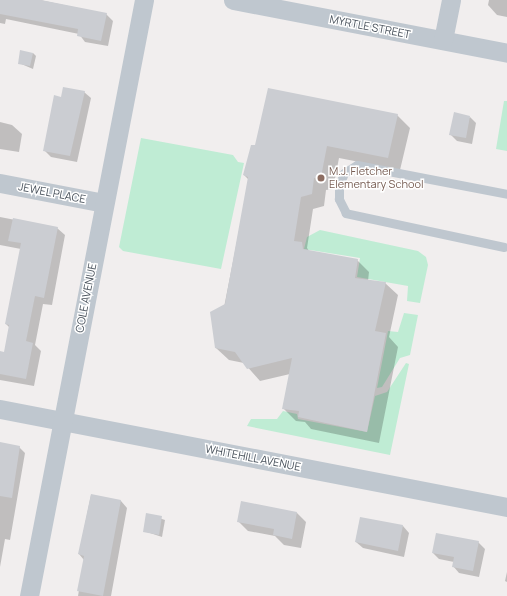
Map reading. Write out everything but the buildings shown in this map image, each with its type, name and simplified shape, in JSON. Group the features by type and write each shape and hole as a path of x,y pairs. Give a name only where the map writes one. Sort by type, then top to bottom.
{"street":[{"name":"COLE AVENUE","path":"29,596 144,0"},
{"name":"MYRTLE STREET","path":"233,0 507,53"},
{"path":"444,40 451,0"},
{"name":"JEWEL PLACE","path":"0,182 104,203"},
{"name":"WHITEHILL AVENUE","path":"0,409 507,507"}],"lane":[{"path":"504,247 346,213 339,199 339,185 344,173 357,165 507,194"}],"green space":[{"path":"504,101 507,101 507,151 496,149"},
{"path":"141,138 233,155 238,162 244,163 221,269 123,251 119,247"},
{"path":"320,230 418,251 426,257 428,265 420,303 407,301 408,286 357,277 360,258 304,249 307,237"},
{"path":"404,313 418,315 410,355 400,358 382,387 377,388 388,331 398,332"},
{"path":"406,363 409,364 390,455 247,426 251,419 277,419 283,411 297,414 298,419 367,432 375,396 387,392"}],"place":[{"name":"M.J. Fletcher Elementary School","path":"321,178"}]}
